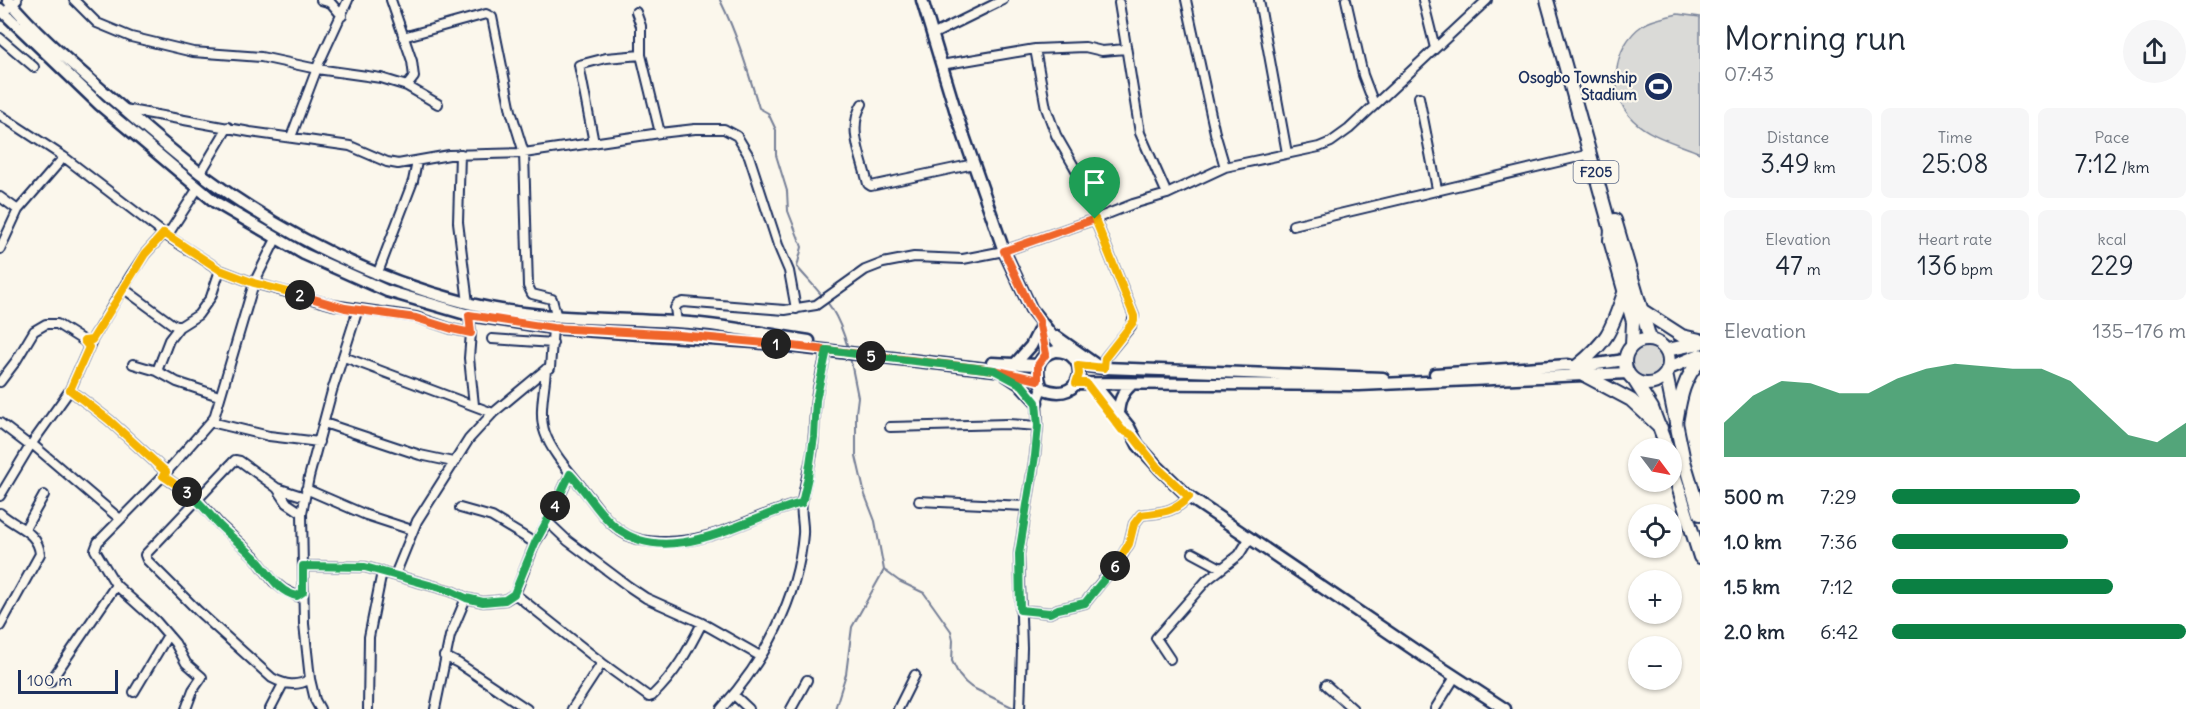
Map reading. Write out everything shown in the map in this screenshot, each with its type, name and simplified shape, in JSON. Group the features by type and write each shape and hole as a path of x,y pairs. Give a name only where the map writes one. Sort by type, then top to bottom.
{"main road":[{"path":"922,0 1004,251 1031,309 1042,326 1065,352 1073,357 1085,384 1122,430 1132,435"},
{"name":"F205","path":"1547,0 1591,154 1611,230 1610,240 1632,322 1629,371"},
{"name":"F205","path":"1553,0 1650,339"},
{"path":"8,5 46,41 200,174 251,209 326,252 377,275 468,303 555,323 677,322 828,348"},
{"path":"8,5 100,105 215,202 276,239 348,275 387,291 469,315 1014,366 1038,365"},
{"path":"1579,371 1604,342 1613,326 1625,291"},
{"path":"1640,309 1682,336 1700,342"},
{"path":"1042,326 1103,368"},
{"path":"1042,326 1046,354"},
{"path":"1014,366 1031,346 1042,326"},
{"path":"1632,345 1644,339 1650,339 1660,343 1667,350 1670,362 1667,371 1676,423 1684,461 1700,514"},
{"path":"1667,350 1700,342"},
{"path":"859,351 994,370 1040,384 1052,393 1063,393 1085,384 1359,385 1579,371 1629,371 1648,384 1655,383 1667,371 1700,355"},
{"path":"1040,384 1038,365 1046,354 1055,351 1065,352"},
{"path":"1676,423 1682,390 1693,368 1700,361"},
{"path":"1078,365 1103,368 1385,378 1568,365 1631,400 1660,428"},
{"path":"994,370 1022,385 1036,402"},
{"path":"1629,371 1652,408 1663,438"},
{"path":"1085,384 1118,414 1158,468 1189,497 1505,709"},
{"path":"1118,414 1123,394 1132,384"},
{"path":"1680,492 1700,557"}],"street":[{"path":"74,0 97,23 131,37 193,52 261,57 317,69 357,73 407,86 438,104"},
{"path":"321,0 332,3 342,16"},
{"path":"291,137 317,69 348,0"},
{"path":"391,0 414,71 411,82 407,86"},
{"path":"932,35 1003,0"},
{"path":"1186,0 1220,154 1226,167"},
{"path":"1258,0 1287,153"},
{"path":"1346,0 1363,75 1374,104"},
{"path":"1423,0 1436,48"},
{"path":"677,322 675,308 683,302 755,309 796,309 816,305 865,270 883,263 914,257 963,259 1004,251 1167,194 1226,167 1319,147 1349,129 1487,0"},
{"path":"1119,3 1140,133 1167,194"},
{"path":"636,12 641,26 641,55 660,134"},
{"path":"394,575 412,530 469,439 493,413 550,368 555,323 552,300 532,294 528,286 524,153 511,111 492,17 486,14 404,37"},
{"path":"0,38 34,67"},
{"path":"942,65 1035,49 1085,47 1102,51 1126,49"},
{"path":"1035,49 1046,108 1056,135 1087,189 1095,219 1134,316 1131,326 1105,358 1103,368"},
{"path":"594,143 579,65 606,58 641,55"},
{"path":"1419,97 1437,189"},
{"path":"862,104 855,121 857,148 871,186 974,164"},
{"path":"124,109 350,146 387,162 398,164 460,154 524,153 695,129 724,129 738,136 742,142 789,271 796,297 796,309"},
{"path":"0,115 64,157 165,234 220,270 254,283 345,308 416,318 471,333"},
{"path":"200,174 228,127"},
{"path":"460,154 458,222 468,303"},
{"path":"1293,225 1591,154"},
{"path":"0,249 18,210 64,157"},
{"path":"377,275 413,181 417,162"},
{"path":"0,496 31,445 70,390 88,342 145,254 165,234 198,188"},
{"path":"0,197 18,210"},
{"path":"186,709 193,690 202,677 186,663 175,643 156,621 116,585 95,550 98,542 165,474 214,418 254,283 276,239"},
{"path":"157,371 169,340 179,327 198,315 211,297 220,270"},
{"path":"123,288 179,327"},
{"path":"320,709 315,700 310,679 303,592 302,513 324,423 358,309"},
{"path":"469,315 474,405"},
{"path":"0,382 34,331 40,326 57,324 88,342"},
{"path":"492,339 553,343"},
{"path":"721,709 734,695 760,656 784,614 790,594 803,534 802,503 814,437 816,400 828,348"},
{"path":"344,357 493,413"},
{"path":"134,364 219,396"},
{"path":"546,369 542,415 544,432 570,474 608,521 626,535 645,541 675,543 700,540 777,510 802,503"},
{"path":"1020,709 1022,648 1019,554 1038,426 1036,402 1040,384"},
{"path":"70,390 109,420 165,474 198,500 220,525 255,557 273,581 292,595 297,596 303,592"},
{"path":"211,422 269,436 319,442"},
{"path":"0,423 31,445 120,519"},
{"path":"324,423 406,450 453,462"},
{"path":"890,427 1008,424 1038,426"},
{"path":"302,513 287,503 277,488 240,461 235,460 146,552 147,560 257,666 283,684 302,684 310,679"},
{"path":"303,566 365,567 451,591 466,598 493,603 505,600 514,594 535,543 548,522 570,474"},
{"path":"277,488 306,493 412,530"},
{"path":"25,529 44,495"},
{"path":"1020,610 1050,613 1085,603 1120,559 1129,544 1134,524 1141,515 1159,514 1179,507 1189,497"},
{"path":"918,501 1026,506"},
{"path":"460,508 492,517 535,543"},
{"path":"0,513 10,522 25,529 38,542 40,554 0,626"},
{"path":"548,522 568,542 646,598 702,623 760,656"},
{"path":"1170,659 1156,638 1207,580 1239,555 1249,539"},
{"path":"1193,553 1221,568"},
{"path":"368,709 369,637 382,572"},
{"path":"50,682 116,585"},
{"path":"514,594 646,696 652,696 669,680 682,662 702,623"},
{"path":"435,709 444,656 466,598"},
{"path":"134,692 168,635"},
{"path":"444,656 459,663 527,709"},
{"path":"572,709 602,663"},
{"path":"898,709 915,675"},
{"path":"1435,709 1455,677"},
{"path":"791,709 807,680"},
{"path":"270,709 283,684"},
{"path":"1326,685 1353,709"},
{"path":"734,695 749,709"}],"shaded area":[{"name":"Osogbo Township Stadium","path":"1678,14 1700,17 1700,153 1656,136 1640,126 1625,110 1619,98 1617,71 1619,58 1625,45 1643,25"},
{"path":"1647,343 1660,348 1665,361 1660,374 1647,379 1634,374 1629,361 1634,348"}],"waterway":[{"path":"720,0 737,39 759,108 768,113 776,130 776,155 787,191 788,211 802,247 797,267 834,312 848,348"},
{"path":"850,357 858,397 856,456 865,495 875,521 884,570 899,581 924,593 951,631 952,661 965,682 1012,707 1027,709"},
{"path":"835,709 846,674 852,627 884,570"}],"place":[{"name":"Osogbo Township Stadium","path":"1658,86"}],"route":[{"path":"1095,219 1004,251 1039,321 1046,354 1038,365 1038,380 994,370 827,350 679,335 553,328 469,315 471,333 416,318 367,309 345,308 254,283 220,270 164,233 145,254 92,340 84,341 89,347 70,390 109,420 166,472 163,476 198,500 220,525 255,557 273,581 292,595 297,596 303,592 303,566 365,567 451,591 466,598 493,603 505,600 514,594 535,543 548,522 570,474 608,521 626,535 645,541 675,543 700,540 721,534 784,507 802,503 814,437 816,400 827,350 857,354 994,370 1022,385 1036,402 1038,410 1035,456 1019,554 1020,610 1050,613 1085,603 1120,559 1129,544 1134,524 1141,515 1159,514 1179,507 1189,497 1158,468 1132,435 1122,430 1086,383 1076,383 1079,374 1078,365 1104,368 1105,358 1134,321 1095,219"}]}
